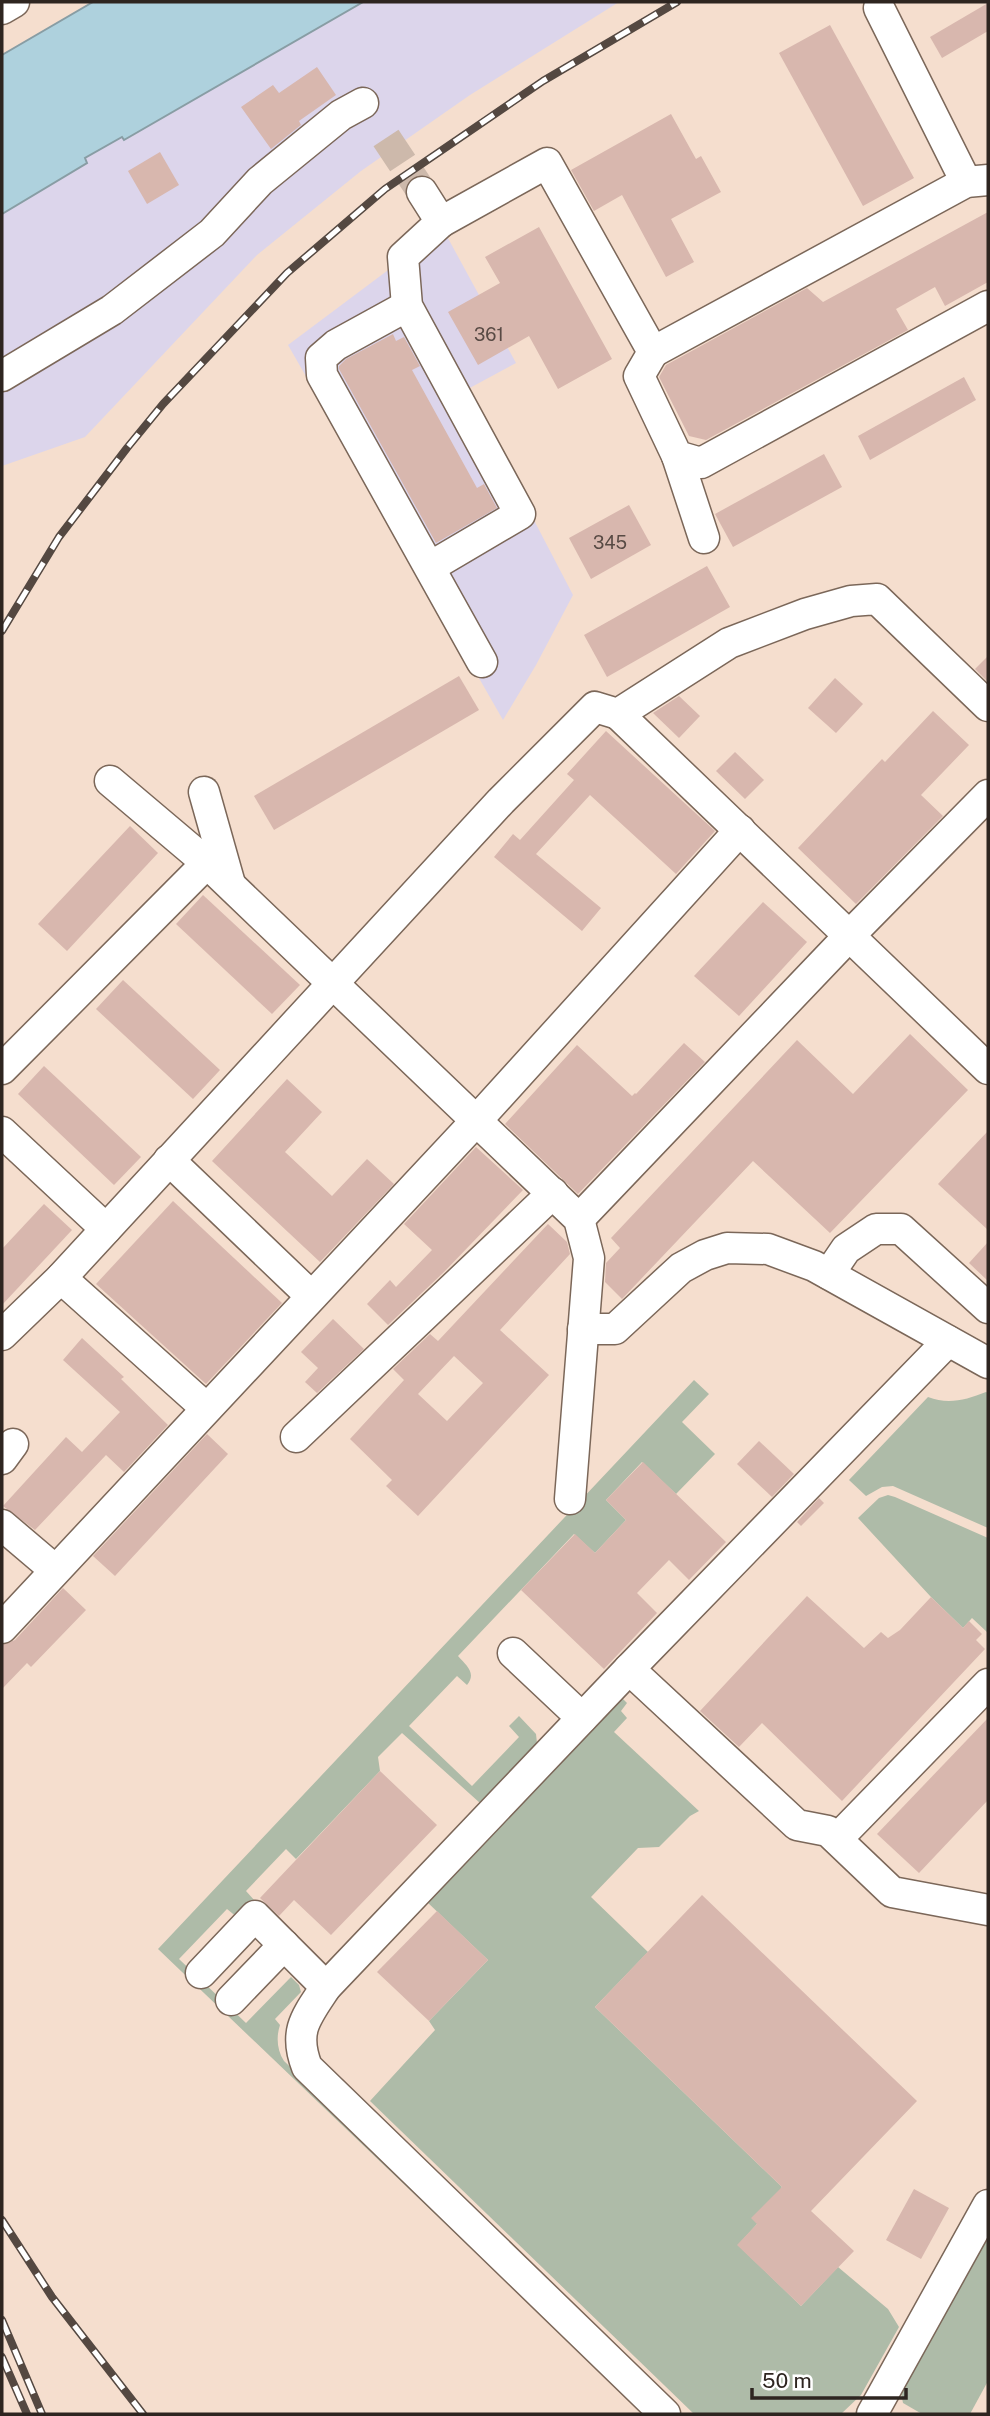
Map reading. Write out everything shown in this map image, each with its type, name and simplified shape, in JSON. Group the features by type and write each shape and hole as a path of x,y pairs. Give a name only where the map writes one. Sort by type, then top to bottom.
{"street":[{"path":"2,9 14,2"},
{"path":"704,538 677,456 639,376 653,352 977,181 879,8"},
{"path":"2,376 112,310 212,233 260,181 341,115 363,103"},
{"path":"430,566 520,514 407,306 403,257 441,222 547,163 653,352"},
{"path":"422,192 441,222"},
{"path":"407,306 336,345 321,358 322,375 482,662"},
{"path":"677,456 701,463 988,306"},
{"path":"618,714 729,643 804,614 851,601 877,599 988,706"},
{"path":"2,1335 61,1278 501,801 595,707 618,714 988,1069"},
{"path":"110,781 230,884 579,1219 589,1258 570,1499"},
{"path":"204,792 230,884"},
{"path":"579,1219 988,794"},
{"path":"2,1628 477,1120 740,830"},
{"path":"2,1069 207,863"},
{"path":"2,1132 106,1229"},
{"path":"169,1160 311,1296"},
{"path":"296,1437 553,1193"},
{"path":"829,1274 846,1249 876,1228 901,1229 988,1308"},
{"path":"583,1329 615,1329 681,1268 705,1255 727,1248 768,1248 829,1274 988,1363"},
{"path":"61,1278 206,1408"},
{"path":"665,2414 307,2067 300,2049 304,2021 326,1987 629,1669 948,1341"},
{"path":"2,1525 55,1570"},
{"path":"513,1653 582,1718"},
{"path":"629,1669 797,1825 828,1831 892,1892 988,1910"},
{"path":"837,1839 988,1684"},
{"path":"201,1973 255,1916 326,1987"},
{"path":"231,2000 284,1945"},
{"path":"872,2414 988,2205"},
{"path":"905,2308 935,2302"}],"shaded area":[{"path":"363,2 619,2 470,95 361,171 257,255 85,437 2,466 2,214 87,163 85,158 122,137 125,140"},
{"path":"443,229 516,363 466,390 573,595 503,720 288,345"}],"green space":[{"path":"694,1380 709,1394 682,1422 715,1454 676,1494 642,1462 606,1500 626,1520 595,1553 574,1534 458,1656 471,1673 467,1685 457,1676 409,1726 472,1786 519,1737 509,1726 519,1716 536,1734 537,1743 480,1803 402,1733 378,1757 380,1771 296,1859 286,1849 246,1891 255,1901 238,1918 227,1909 179,1959 246,2023 291,1977 299,1985 301,1992 275,2019 280,2025 278,2043 284,2061 654,2414 644,2414 158,1949"},
{"path":"986,1392 988,1528 893,1486 882,1487 866,1496 849,1480 928,1397 943,1401 957,1400"},
{"path":"888,1495 988,1538 988,1633 972,1618 963,1628 858,1518 879,1498"},
{"path":"623,1699 627,1703 621,1711 627,1718 614,1732 699,1811 690,1816 659,1847 638,1848 591,1897 648,1952 595,2007 782,2187 757,2224 738,2245 801,2306 838,2267 888,2309 899,2327 861,2395 841,2414 694,2414 370,2101 435,2030 429,2021 488,1960 426,1901"},
{"path":"988,2234 988,2381 970,2414 922,2414 903,2403 901,2393"}],"water":[{"path":"93,2 363,2 124,140 122,137 85,158 87,163 2,214 2,55"}],"building":[{"path":"988,3 988,31 942,58 930,37"},
{"path":"830,25 914,178 863,206 779,53"},
{"path":"317,67 336,95 299,121 301,125 271,149 241,107 273,85 279,93"},
{"path":"671,114 696,159 701,156 721,192 671,219 694,262 666,277 622,195 594,211 571,170"},
{"path":"160,152 179,185 147,204 128,171"},
{"path":"988,212 988,282 945,306 935,287 896,309 908,330 706,440 689,436 659,377 666,365 807,288 823,302"},
{"path":"539,227 612,359 558,389 529,336 478,365 448,312 500,283 485,257"},
{"path":"393,334 396,341 404,337 420,366 412,370 477,488 484,484 497,508 436,543 339,369 346,359"},
{"path":"964,377 976,400 870,460 858,436"},
{"path":"824,454 842,487 733,547 715,514"},
{"path":"629,505 651,545 591,579 569,538"},
{"path":"707,566 730,607 607,677 584,635"},
{"path":"988,656 988,682 975,669"},
{"path":"459,676 479,710 274,830 254,796"},
{"path":"835,678 863,704 836,733 808,708"},
{"path":"679,696 700,716 679,738 653,713"},
{"path":"933,711 969,745 921,795 943,816 856,904 798,848 882,759 885,762"},
{"path":"606,731 715,831 676,874 590,795 536,854 601,908 582,931 494,857 513,834 520,840 574,780 567,774"},
{"path":"735,752 764,780 745,799 716,771"},
{"path":"130,826 158,853 67,951 38,924"},
{"path":"203,895 300,985 272,1014 176,924"},
{"path":"763,902 807,942 739,1016 694,976"},
{"path":"123,980 220,1070 193,1099 96,1009"},
{"path":"910,1034 968,1090 830,1233 753,1161 622,1299 605,1282 606,1263 620,1248 611,1238 797,1040 853,1094"},
{"path":"684,1043 705,1062 578,1194 505,1124 577,1045 632,1096"},
{"path":"44,1066 141,1157 114,1185 18,1094"},
{"path":"287,1079 322,1112 285,1152 332,1196 367,1159 394,1184 320,1262 212,1161"},
{"path":"988,1131 988,1230 938,1184"},
{"path":"476,1147 523,1190 444,1272 388,1325 367,1304 390,1280 396,1287 432,1250 404,1224"},
{"path":"173,1201 282,1303 206,1384 96,1284"},
{"path":"44,1204 72,1230 2,1305 2,1249"},
{"path":"548,1224 567,1242 570,1254 500,1330 549,1375 418,1516 386,1486 392,1480 350,1439 404,1380 393,1369 430,1334 438,1341","holes":["454,1356 483,1383 447,1421 418,1394"]},
{"path":"988,1242 988,1281 969,1263"},
{"path":"333,1319 364,1349 317,1393 305,1382 318,1368 301,1352"},
{"path":"82,1338 124,1377 121,1379 168,1425 124,1472 106,1455 35,1530 3,1506 66,1437 82,1452 120,1412 63,1360"},
{"path":"207,1434 228,1454 115,1576 93,1556"},
{"path":"759,1441 794,1474 772,1497 737,1464"},
{"path":"643,1462 726,1542 689,1580 669,1560 637,1593 657,1613 604,1669 521,1590 575,1534 595,1553 626,1520 606,1500"},
{"path":"819,1498 824,1503 801,1526 797,1522"},
{"path":"63,1588 86,1610 31,1667 27,1663 2,1689 2,1645 15,1640"},
{"path":"807,1596 864,1648 881,1632 888,1638 900,1630 931,1597 963,1628 969,1621 982,1634 976,1640 985,1649 842,1801 762,1723 739,1747 700,1711"},
{"path":"988,1718 988,1800 919,1873 877,1834"},
{"path":"380,1771 437,1825 331,1935 294,1900 279,1916 260,1898"},
{"path":"702,1895 917,2101 811,2211 854,2251 801,2306 737,2245 757,2224 751,2218 782,2187 595,2007"},
{"path":"437,1911 488,1960 429,2021 377,1972"},
{"path":"914,2189 949,2208 921,2259 886,2240"}],"tunnel":[{"path":"386,138 422,192"}],"railway":[{"path":"2,631 59,537 127,448 163,404 287,273 385,189 543,81 677,2"},
{"path":"2,2220 52,2297 143,2414"},
{"path":"2,2320 42,2414"},
{"path":"2,2357 27,2414"}]}
